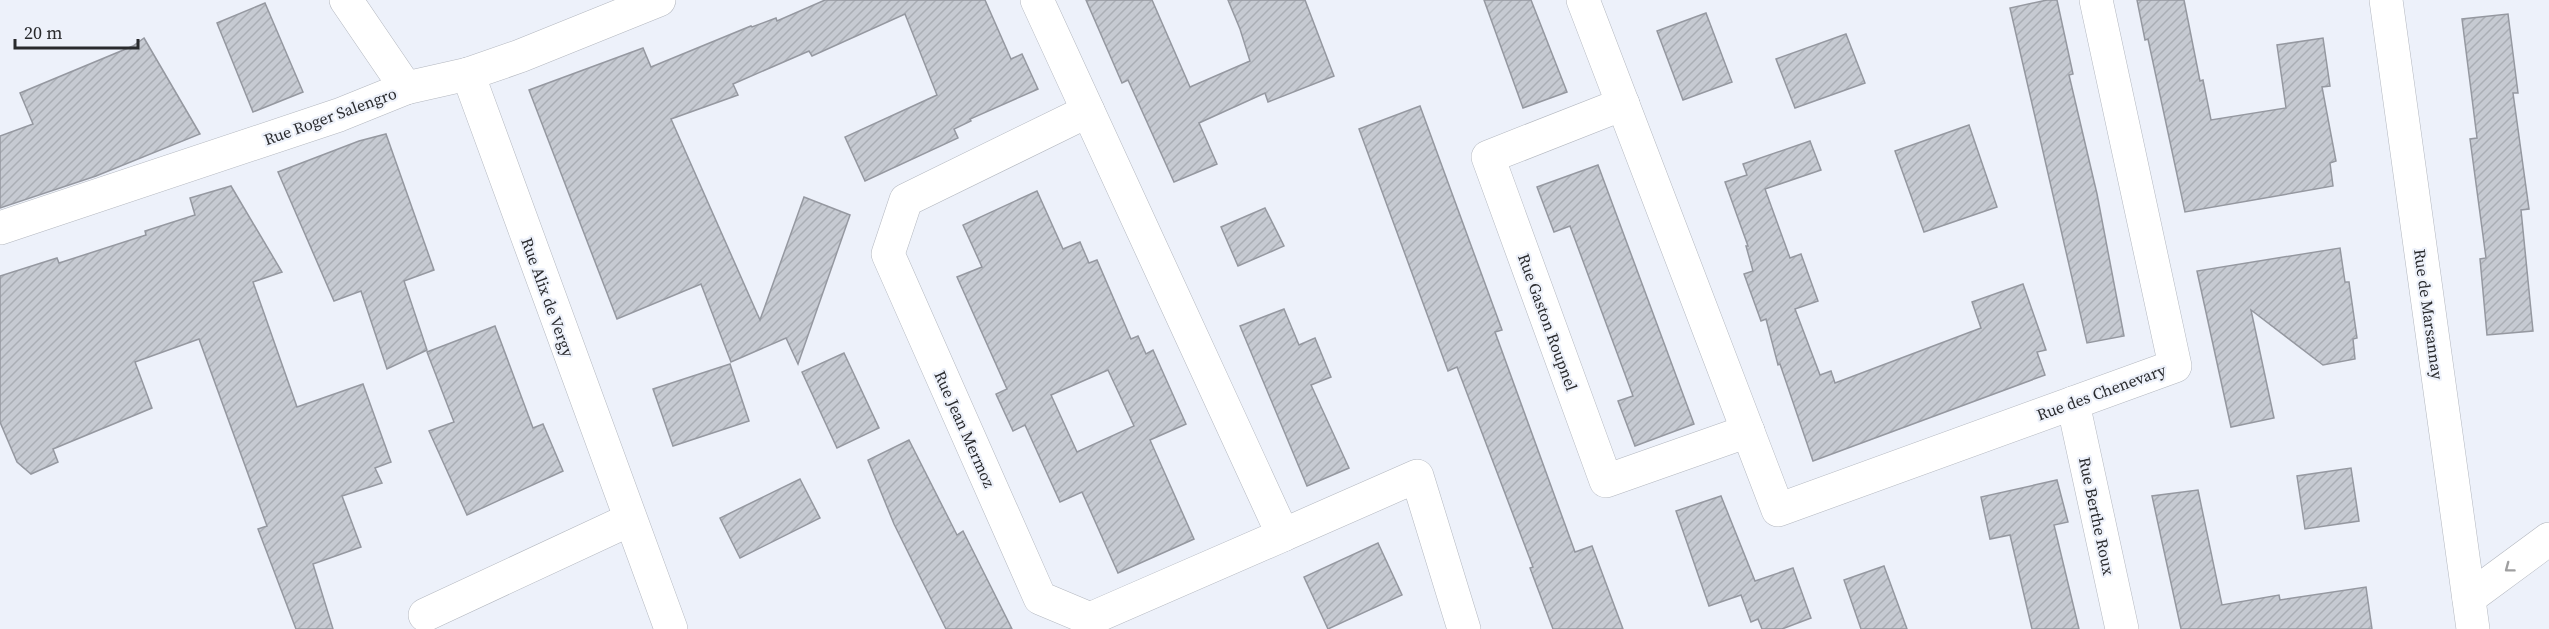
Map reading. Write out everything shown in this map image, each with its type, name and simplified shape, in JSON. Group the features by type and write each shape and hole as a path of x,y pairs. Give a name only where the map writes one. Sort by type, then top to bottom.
{"street":[{"path":"346,0 406,88"},
{"name":"Rue Roger Salengro","path":"0,228 339,115 406,88 468,74 520,56 659,0"},
{"path":"1037,0 1283,535"},
{"path":"1583,0 1748,430"},
{"name":"Rue des Chenevary","path":"1748,430 1778,510 2175,366 2096,0"},
{"name":"Rue de Marsannay","path":"2385,0 2471,613"},
{"name":"Rue Alix de Vergy","path":"468,74 629,520 671,629"},
{"name":"Rue Gaston Roupnel","path":"1623,104 1488,157 1606,481 1748,430"},
{"name":"Rue Jean Mermoz","path":"1088,111 906,200 888,254 1040,598 1090,619 1417,476 1464,629"},
{"name":"Rue Berthe Roux","path":"2073,403 2122,629"},
{"path":"425,615 629,520"},
{"path":"2471,613 2549,538"}],"building":[{"path":"825,0 985,0 1011,59 1022,54 1038,89 970,119 971,121 954,129 958,138 865,181 845,137 937,95 905,14 812,56 809,51 733,84 738,95 671,119 760,320 804,197 850,215 798,364 786,338 731,362 701,284 617,319 529,90 643,48 651,67 751,26 776,18 777,21"},
{"path":"1086,0 1152,0 1190,87 1250,61 1228,0 1305,0 1334,76 1268,102 1265,93 1199,123 1217,164 1174,182 1128,80 1122,83"},
{"path":"1484,0 1531,0 1567,92 1523,108"},
{"path":"2057,0 2073,74 2069,75 2097,194 2124,336 2087,343 2010,8"},
{"path":"2137,0 2184,0 2200,81 2203,80 2211,120 2286,108 2277,45 2323,38 2330,86 2322,87 2336,161 2330,163 2333,186 2185,212 2148,39 2145,40"},
{"path":"265,3 303,92 253,112 217,23"},
{"path":"1706,13 1732,82 1683,100 1657,31"},
{"path":"2508,14 2518,93 2513,93 2529,209 2521,210 2533,331 2487,335 2480,259 2486,258 2470,139 2477,138 2462,19"},
{"path":"1846,34 1865,83 1795,108 1776,59"},
{"path":"144,38 200,134 96,176 0,208 0,136 33,124 20,93 133,46"},
{"path":"1420,106 1502,330 1495,332 1575,552 1592,546 1623,629 1553,629 1530,568 1533,567 1457,367 1448,371 1359,129"},
{"path":"1969,125 1997,207 1924,232 1895,151"},
{"path":"386,134 434,270 404,281 427,350 387,369 361,291 334,301 278,172 359,141"},
{"path":"1810,141 1821,170 1765,189 1790,258 1801,254 1818,301 1795,309 1820,375 1831,371 1835,383 1981,328 1972,302 2023,284 2046,350 2037,352 2045,375 1813,461 1780,364 1778,365 1766,319 1761,321 1744,274 1753,271 1746,246 1748,246 1725,182 1747,175 1743,164"},
{"path":"1598,165 1694,424 1635,446 1618,401 1633,396 1570,226 1554,232 1537,187"},
{"path":"231,186 282,272 253,282 297,407 363,384 391,462 375,468 382,483 342,496 361,547 313,564 333,629 296,629 258,529 267,526 199,339 135,362 152,408 53,449 58,462 31,474 17,462 0,422 0,276 57,258 59,263 146,235 145,231 195,215 190,198"},
{"path":"1037,191 1063,249 1080,242 1089,263 1097,260 1131,339 1138,336 1146,354 1153,350 1186,424 1150,440 1194,539 1118,573 1082,492 1060,502 1025,425 1013,431 996,394 1007,389 957,277 982,267 963,225","holes":["1108,370 1134,426 1077,452 1051,395"]},
{"path":"1265,208 1284,246 1238,266 1221,227"},
{"path":"2340,248 2345,282 2349,282 2357,338 2353,339 2355,359 2323,365 2251,310 2274,418 2231,427 2197,271"},
{"path":"1284,309 1299,345 1315,338 1331,377 1311,385 1349,468 1307,486 1240,326"},
{"path":"495,326 533,428 543,424 563,471 467,515 429,431 454,422 427,352"},
{"path":"844,353 879,428 837,448 802,372"},
{"path":"730,364 749,421 673,446 653,389"},
{"path":"909,440 957,535 963,531 1012,629 946,629 894,524 868,460"},
{"path":"2351,468 2359,521 2305,529 2297,476"},
{"path":"800,479 820,518 740,558 720,518"},
{"path":"2057,480 2068,522 2054,525 2079,629 2032,629 2010,535 1990,539 1981,497"},
{"path":"2198,490 2222,605 2279,595 2280,600 2366,587 2372,629 2181,629 2152,496"},
{"path":"1721,496 1755,581 1793,568 1811,618 1782,629 1762,629 1758,619 1751,622 1741,595 1709,606 1676,511"},
{"path":"1378,543 1402,595 1328,629 1304,577"},
{"path":"1884,566 1907,629 1861,629 1844,580"}]}
